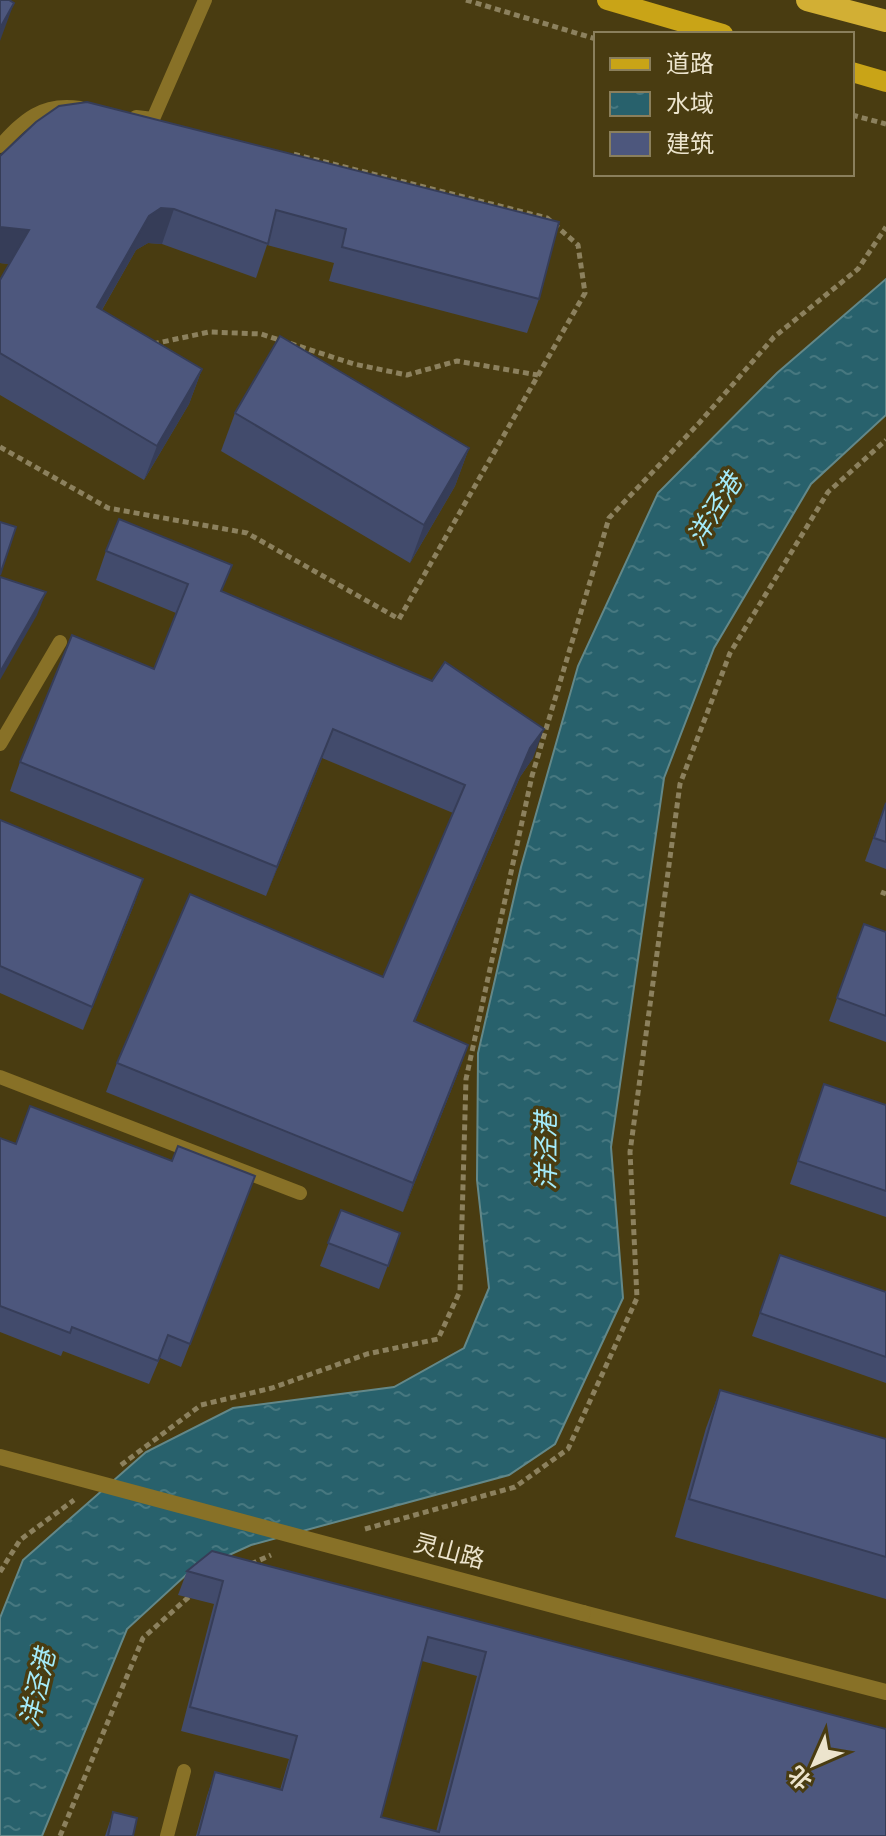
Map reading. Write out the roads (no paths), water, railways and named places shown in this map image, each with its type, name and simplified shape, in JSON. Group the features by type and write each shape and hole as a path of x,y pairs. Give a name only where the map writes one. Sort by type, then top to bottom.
{"highway":[{"path":"807,0 886,21"}],"main road":[{"path":"607,0 716,32"}],"street":[{"name":"灵山路","path":"0,1457 886,1692"}],"lane":[{"path":"124,115 153,119 205,0"},
{"path":"0,146 26,118 44,108 64,105 94,110"},
{"path":"0,744 60,642"},
{"path":"0,1077 300,1193"},
{"path":"167,1836 184,1771"}],"water":[{"name":"洋泾港","path":"886,279 886,415 811,484 714,648 664,778 611,1147 623,1298 555,1444 509,1475 251,1545 187,1574 127,1629 42,1836 0,1836 0,1618 23,1560 146,1452 233,1408 394,1387 464,1348 489,1288 477,1180 478,1053 521,867 578,666 658,493 777,373"}]}
